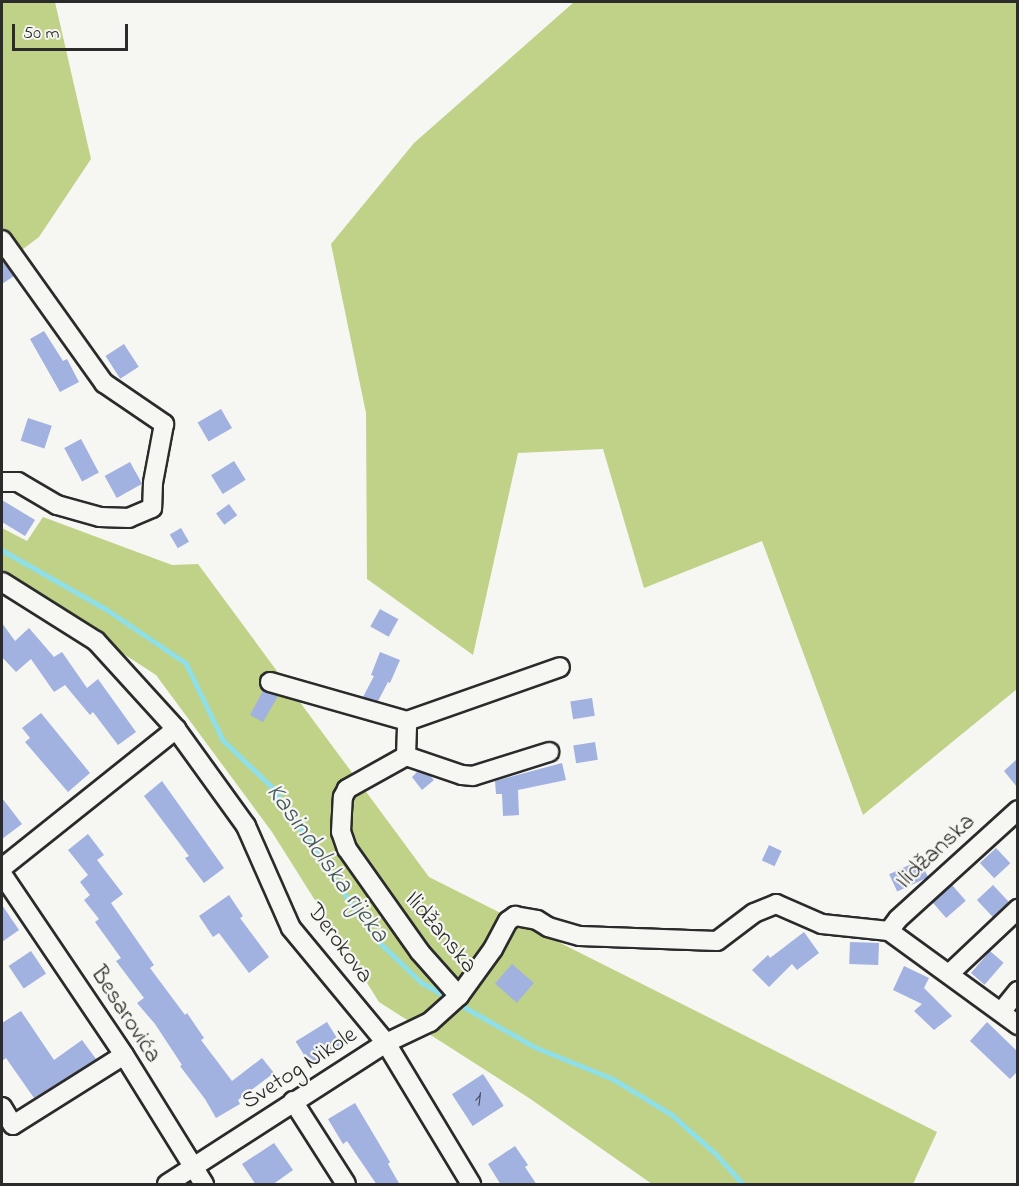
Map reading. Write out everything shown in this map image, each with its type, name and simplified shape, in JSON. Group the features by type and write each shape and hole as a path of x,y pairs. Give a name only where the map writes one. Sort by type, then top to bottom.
{"street":[{"path":"2,240 104,383 164,424 153,483 152,508 129,518 100,517 57,505 18,482 2,482"},
{"name":"Derokova","path":"2,582 96,641 176,729 246,826 291,928 386,1042 471,1185"},
{"path":"270,682 407,722 560,667"},
{"path":"407,722 406,756 462,775 472,776 549,752"},
{"path":"2,868 176,729"},
{"name":"Ilidžanska","path":"406,756 347,789 343,797 341,832 357,866 420,952 459,996 494,950 508,921 515,916 537,920 548,927 580,936 717,941 754,913 776,904 822,924 889,931 1017,1025"},
{"name":"Ilidžanska","path":"889,931 898,919 1017,810"},
{"name":"Besarovića","path":"2,874 124,1055 204,1185"},
{"path":"949,974 1017,909"},
{"path":"1001,1012 1017,991"},
{"name":"Svetog Nikole","path":"167,1185 386,1042 430,1022 459,996"},
{"path":"2,1107 13,1125 124,1055"},
{"path":"293,1101 346,1185"}],"green space":[{"path":"2,2 55,2 91,159 39,237 19,252 2,228"},
{"path":"574,2 1017,2 1017,689 863,815 762,541 644,588 603,449 518,453 473,655 367,579 366,413 331,244 414,143"},
{"path":"43,517 172,565 198,564 429,877 937,1132 913,1184 652,1184 529,1098 379,1002 272,832 156,675 2,575 2,528 27,541"}],"building":[{"path":"2,259 14,276 2,284"},
{"path":"44,331 63,361 67,359 79,382 60,392 30,339"},
{"path":"124,344 139,367 120,379 106,356"},
{"path":"221,409 232,428 209,442 198,422"},
{"path":"28,418 52,426 44,449 21,441"},
{"path":"81,439 99,473 82,481 64,448"},
{"path":"234,461 246,480 223,494 211,475"},
{"path":"130,462 142,484 117,498 105,476"},
{"path":"2,500 35,520 25,536 2,522"},
{"path":"229,504 237,515 224,525 216,513"},
{"path":"181,528 189,542 178,548 170,534"},
{"path":"380,609 398,619 389,637 370,626"},
{"path":"2,623 15,641 29,628 54,657 62,652 87,688 98,679 136,732 118,745 93,712 90,715 65,685 54,692 31,659 16,672 2,657"},
{"path":"380,652 400,660 390,683 388,682 378,701 363,697 374,676 371,675"},
{"path":"263,691 278,696 263,722 250,715"},
{"path":"592,698 595,716 573,719 570,701"},
{"path":"41,713 90,773 68,792 25,742 30,738 22,728"},
{"path":"595,742 598,760 576,763 573,745"},
{"path":"1017,759 1017,787 1004,771"},
{"path":"562,763 566,780 518,790 519,815 503,816 502,794 496,794 495,781"},
{"path":"417,772 430,776 434,780 422,790 412,777"},
{"path":"162,781 224,868 204,883 185,858 189,856 144,796"},
{"path":"2,798 22,824 2,839"},
{"path":"88,834 104,855 97,860 123,894 111,903 154,965 150,968 185,1015 187,1013 204,1038 201,1040 232,1081 262,1058 274,1073 238,1100 240,1104 216,1118 180,1066 182,1065 155,1024 137,1003 144,998 116,961 121,958 95,922 99,919 84,900 90,895 80,882 88,875 68,850"},
{"path":"769,845 782,851 775,866 762,860"},
{"path":"996,848 1010,863 994,878 980,863"},
{"path":"920,860 928,877 897,892 889,874"},
{"path":"952,885 966,901 946,918 932,902"},
{"path":"993,885 1009,902 993,917 977,900"},
{"path":"229,895 243,916 240,918 269,957 249,973 219,933 213,937 199,916"},
{"path":"2,905 19,930 2,942"},
{"path":"804,932 819,953 797,970 792,964 769,987 752,970 768,955 770,958"},
{"path":"850,942 879,943 878,965 849,964"},
{"path":"31,951 46,973 24,988 9,966"},
{"path":"990,951 1004,963 985,985 971,973"},
{"path":"512,964 534,983 517,1003 495,984"},
{"path":"904,966 929,978 924,988 952,1016 934,1030 914,1011 922,1004 893,990"},
{"path":"21,1011 54,1060 82,1040 96,1059 34,1098 6,1058 2,1061 2,1023"},
{"path":"327,1022 342,1046 310,1065 296,1042"},
{"path":"987,1022 1017,1051 1017,1072 1010,1079 970,1041"},
{"path":"483,1074 504,1106 473,1126 452,1094"},
{"path":"355,1103 390,1162 388,1164 400,1185 377,1185 347,1141 343,1144 328,1119"},
{"path":"274,1143 293,1170 272,1185 256,1185 242,1164"},
{"path":"515,1146 528,1165 525,1167 537,1185 501,1185 488,1164"}],"waterway":[{"name":"Kasindolska rijeka","path":"2,550 106,609 186,663 223,740 273,788 375,938 421,982 449,998"},
{"name":"Kasindolska rijeka","path":"459,1004 535,1047 613,1079 671,1114 716,1154 743,1184"}]}
